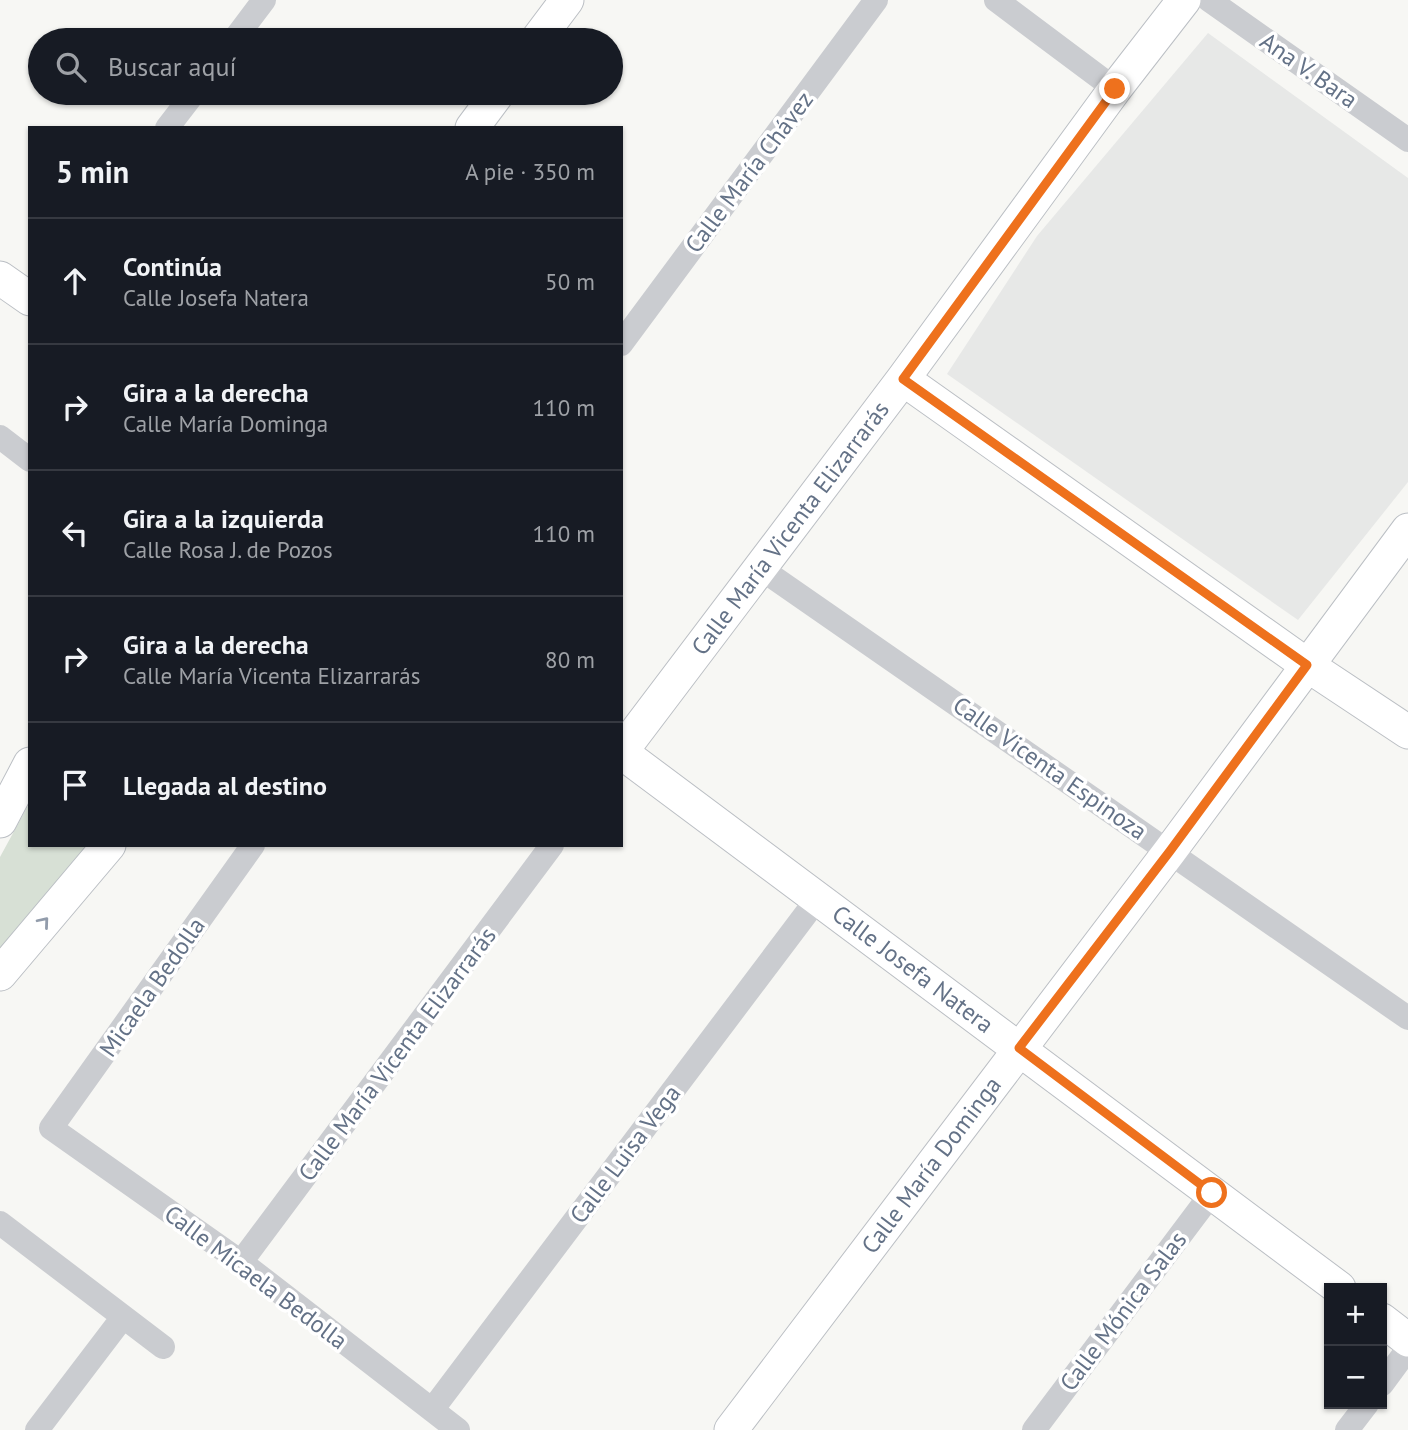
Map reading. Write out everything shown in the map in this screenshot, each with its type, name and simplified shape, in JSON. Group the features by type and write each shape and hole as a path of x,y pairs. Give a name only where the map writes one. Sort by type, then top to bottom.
{"street":[{"path":"243,28 264,0"},
{"path":"546,28 567,0"},
{"name":"Calle María Chávez","path":"623,341 876,0"},
{"path":"996,0 1115,89"},
{"name":"Calle María Vicenta Elizarrarás","path":"623,749 903,379 1115,89 1184,0"},
{"name":"Ana V. Bara","path":"1209,0 1408,140"},
{"path":"169,126 185,105"},
{"path":"473,126 489,105"},
{"path":"0,278 28,298"},
{"path":"903,379 1307,665 1408,732"},
{"path":"2,445 28,459"},
{"name":"Calle María Dominga","path":"730,1430 1170,851 1408,530"},
{"name":"Calle Vicenta Espinoza","path":"761,568 1408,1018"},
{"name":"Calle Josefa Natera","path":"623,753 1332,1283"},
{"path":"0,821 28,768"},
{"path":"0,974 107,847"},
{"name":"Micaela Bedolla","path":"51,1128 252,847"},
{"name":"Calle María Vicenta Elizarrarás","path":"242,1262 551,847"},
{"name":"Calle Luisa Vega","path":"432,1410 818,898"},
{"name":"Calle Micaela Bedolla","path":"51,1128 242,1262 458,1430"},
{"name":"Calle Mónica Salas","path":"1034,1430 1212,1193"},
{"path":"0,1223 163,1347"},
{"path":"37,1430 122,1317"},
{"path":"1387,1324 1408,1340"},
{"path":"1387,1377 1408,1349"},
{"path":"1347,1430 1363,1409"}],"shaded area":[{"path":"1208,33 1408,178 1408,482 1298,620 947,374 1037,236"},
{"path":"28,806 28,847 90,847 0,958 0,857"}],"route":[{"path":"1115,89 903,379 1307,665 1170,851 1019,1048 1212,1193"}]}
